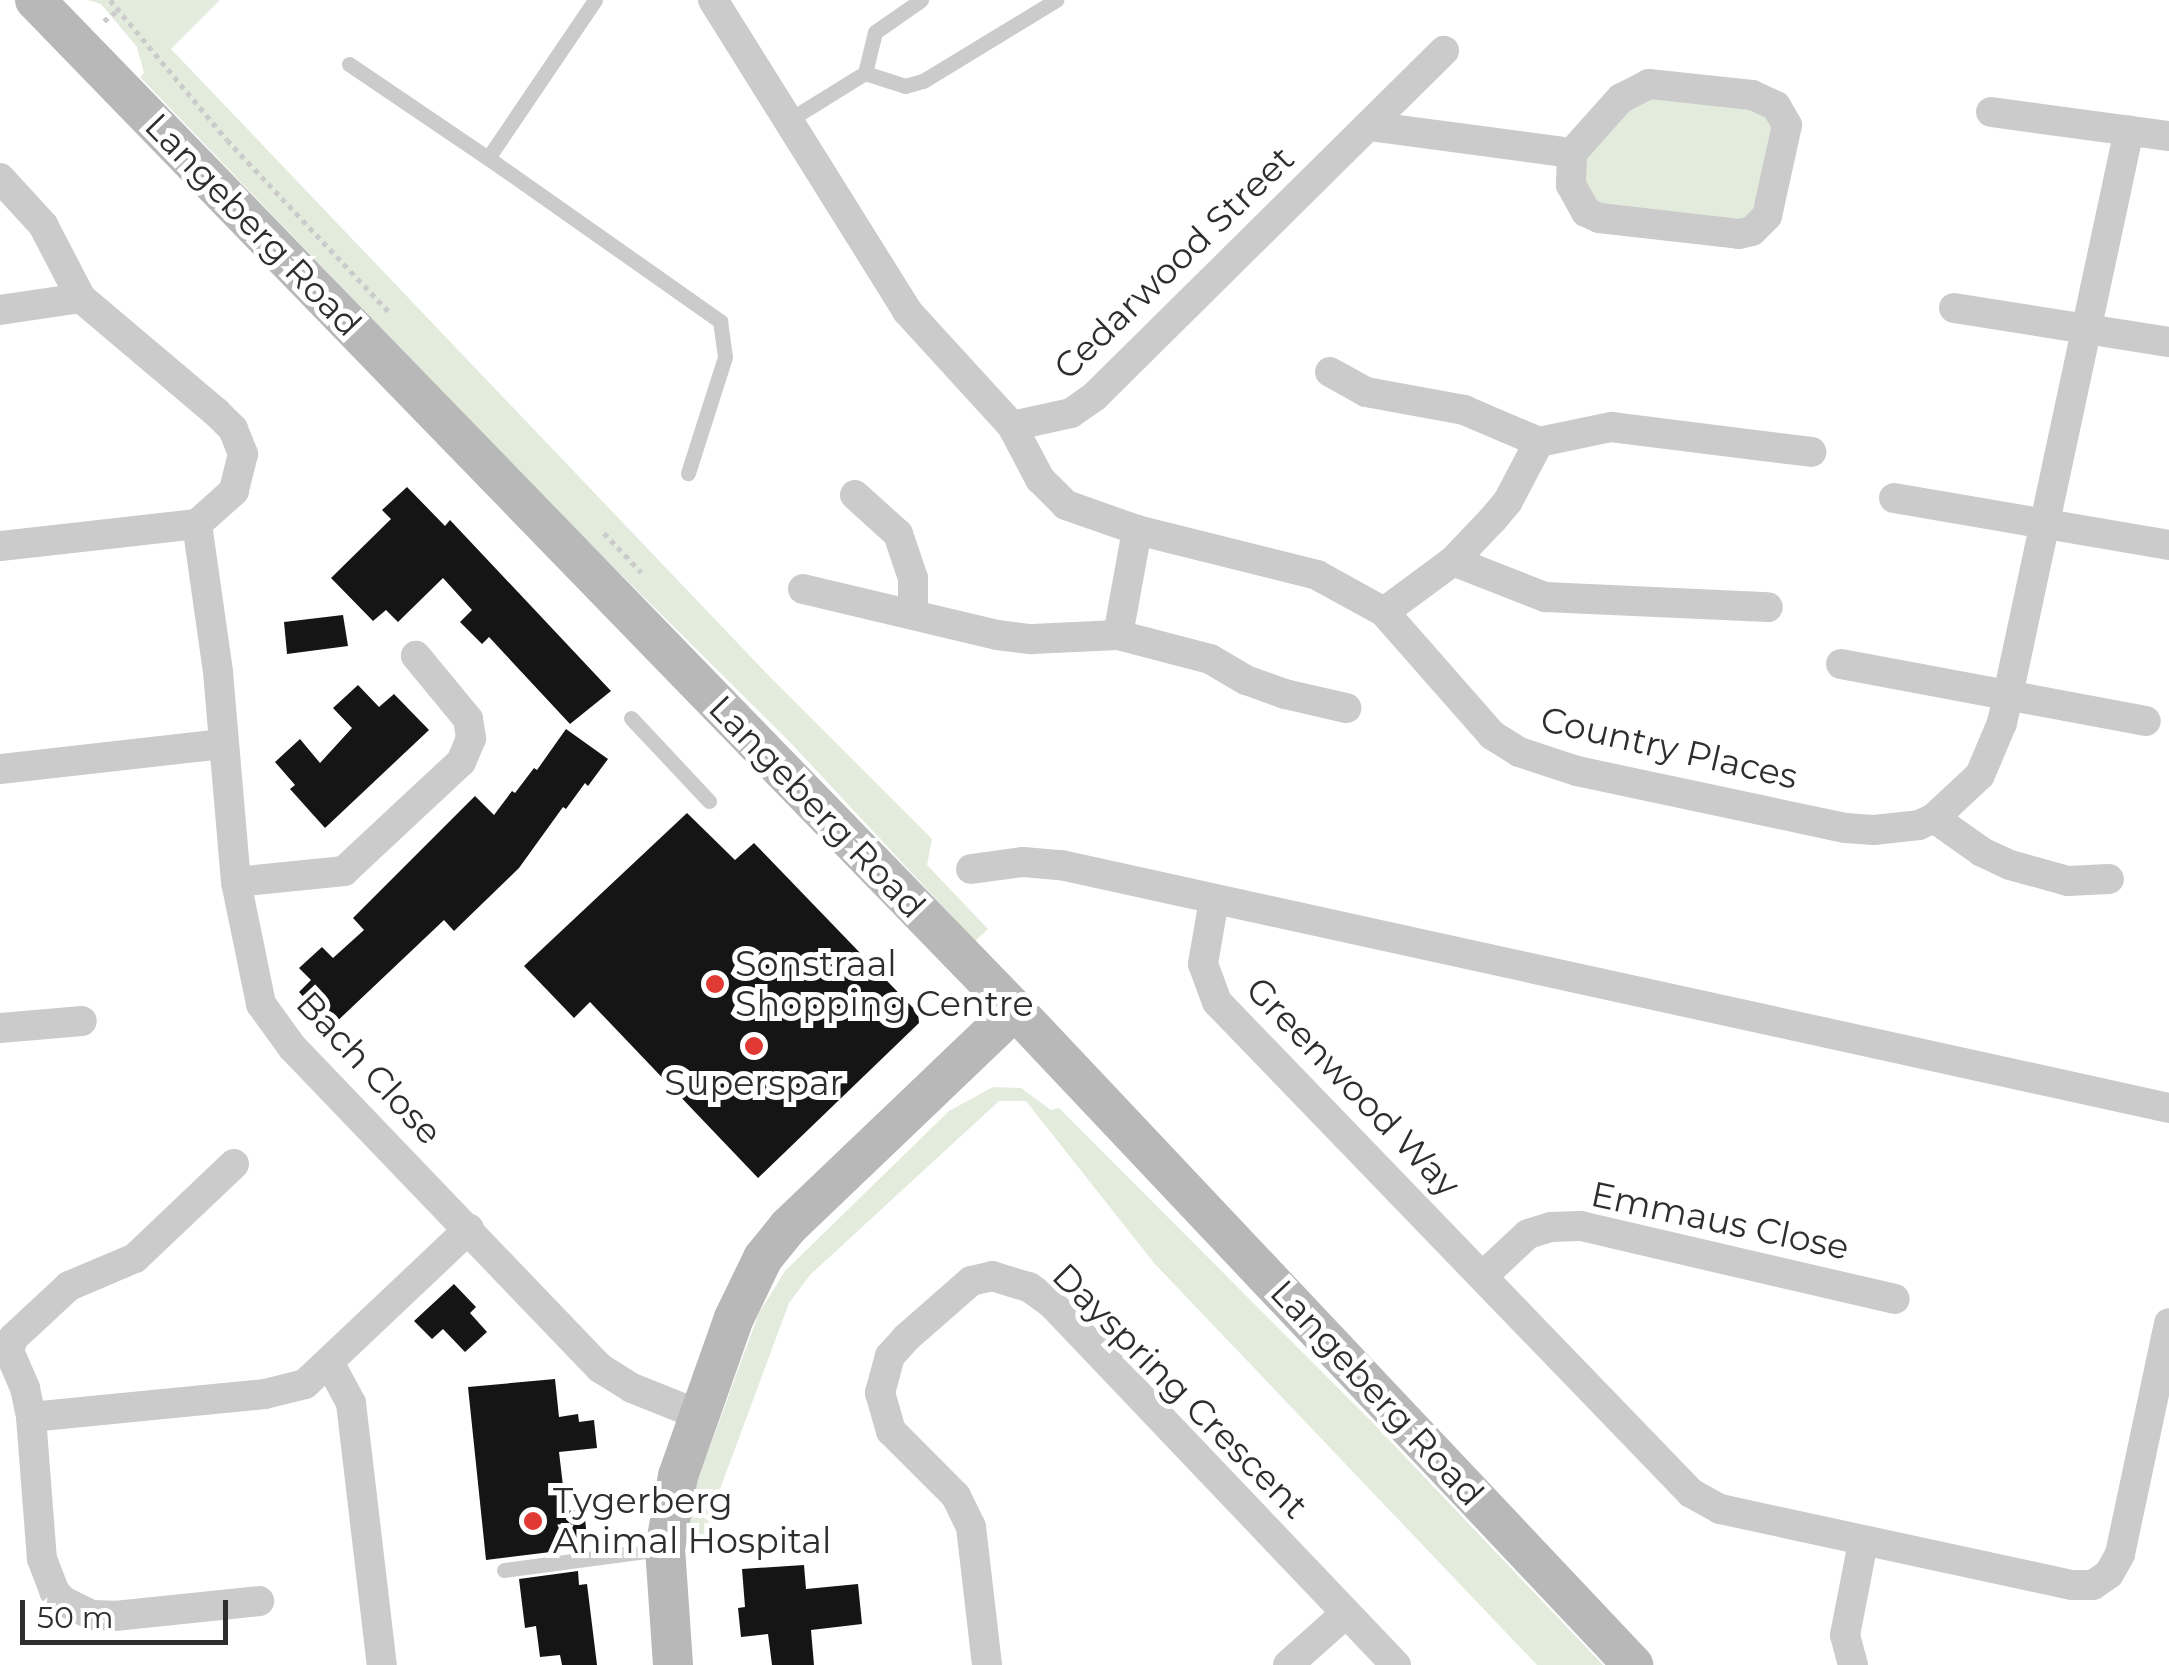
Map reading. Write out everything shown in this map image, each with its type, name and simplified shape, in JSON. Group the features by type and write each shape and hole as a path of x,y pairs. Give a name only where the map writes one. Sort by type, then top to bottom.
{"main road":[{"name":"Langeberg Road","path":"34,0 1016,1010 1633,1665"},
{"path":"673,1665 665,1549 678,1476 734,1318 763,1258 788,1227 1016,1010"}],"street":[{"path":"712,0 907,310 1012,426"},
{"name":"Cedarwood Street","path":"1012,426 1083,406 1444,50"},
{"path":"1649,84 1752,95 1776,106 1787,125 1772,204 1760,224 1739,234 1599,218 1586,212 1572,185 1572,154 1621,98 1649,84"},
{"path":"1991,112 2169,136"},
{"path":"1370,126 1572,154"},
{"path":"2109,879 2068,880 2010,865 1982,852 1934,818 1980,775 1995,744 2009,695 2129,130"},
{"path":"0,178 43,225 81,298 216,412 241,442 242,470 234,491 197,524 0,546"},
{"path":"0,310 81,298"},
{"path":"1954,308 2169,342"},
{"path":"1330,372 1366,392 1474,414 1539,442 1611,426 1812,452"},
{"name":"Country Places","path":"1012,426 1040,480 1066,505 1137,530 1318,575 1384,612 1492,735 1543,762 1844,828 1898,828 1934,818"},
{"path":"1384,612 1453,561 1508,501 1539,442"},
{"path":"855,495 902,544 913,578 913,613"},
{"path":"1894,498 2169,545"},
{"name":"Bach Close","path":"197,524 236,882 254,988 270,1020 600,1368 632,1388 698,1414"},
{"path":"1118,634 1137,530"},
{"path":"1453,561 1522,590 1565,600 1768,607"},
{"path":"803,589 996,635 1032,639 1118,634 1210,659 1246,680 1284,694 1346,708"},
{"path":"236,882 344,870 460,762 471,738 468,719 416,656"},
{"path":"1841,664 2146,721"},
{"path":"0,768 223,744"},
{"path":"971,869 1023,862 1061,865 2169,1108"},
{"name":"Greenwood Way","path":"1214,900 1203,964 1217,1002 1690,1492 1720,1509 2072,1585 2093,1585 2109,1574 2120,1554 2165,1362 2169,1323"},
{"path":"0,1028 82,1020"},
{"path":"234,1164 135,1258 70,1286 13,1338 9,1355 25,1388 31,1417 42,1558 54,1592 63,1602 92,1615 115,1616 259,1602"},
{"name":"Emmaus Close","path":"1484,1275 1528,1234 1552,1227 1581,1226 1896,1299"},
{"path":"31,1417 290,1390 330,1364 469,1229"},
{"name":"Dayspring Crescent","path":"987,1665 972,1527 956,1496 891,1430 880,1394 890,1356 906,1338 972,1281 992,1276 1029,1287 1052,1304 1396,1665"},
{"path":"330,1364 350,1403 382,1665"},
{"path":"1852,1665 1845,1635 1863,1542"},
{"path":"1288,1665 1344,1614"}],"lane":[{"path":"488,158 595,0"},
{"path":"789,120 865,73 875,32 921,0"},
{"path":"865,73 893,84 914,85 1056,0"},
{"path":"349,64 720,321 726,357 688,473"},
{"path":"631,718 709,801"},
{"path":"504,1570 665,1549"}],"path":[{"path":"104,21 118,10"}],"green space":[{"path":"88,0 220,0 171,49 771,678 932,839 927,865 988,929 975,941 789,741 555,509 140,77 144,73 137,47 101,4"},
{"path":"1640,96 1757,109 1775,127 1750,220 1598,208 1580,183 1583,159"},
{"path":"993,1087 1021,1088 1051,1110 1059,1108 1373,1423 1603,1665 1537,1665 1154,1263 1026,1101 999,1101 810,1275 789,1303 710,1516 707,1537 684,1535 689,1504 759,1313 785,1271 949,1111"}],"building":[{"path":"407,487 445,526 450,520 611,691 570,724 489,637 482,644 460,622 472,610 443,578 398,622 386,610 373,621 331,578 391,519 382,510"},
{"path":"343,615 348,646 287,654 284,622"},
{"path":"358,685 379,707 394,694 429,730 325,828 290,789 295,785 275,762 300,739 320,763 352,728 333,708"},
{"path":"566,729 608,759 588,786 585,783 566,809 563,807 519,868 454,931 444,920 331,1027 299,992 311,980 299,968 322,947 333,958 364,930 353,918 475,796 494,815 512,791 515,793 534,768 537,770"},
{"name":"Sonstraal Shopping Centre","path":"687,813 735,860 754,843 918,1013 919,1023 758,1178 590,1002 574,1018 524,966"},
{"path":"454,1284 476,1307 470,1313 487,1332 465,1352 443,1329 432,1339 414,1321"},
{"path":"555,1379 559,1417 578,1414 579,1422 594,1420 597,1448 559,1452 566,1511 584,1509 587,1538 574,1540 575,1549 486,1560 468,1387"},
{"path":"804,1565 806,1589 858,1584 862,1624 811,1630 814,1665 772,1665 768,1634 741,1637 738,1608 745,1607 742,1569"},
{"path":"578,1571 579,1585 587,1584 597,1665 562,1665 560,1655 540,1657 536,1626 525,1628 519,1579"}],"place":[{"name":"Sonstraal Shopping Centre","path":"715,984"},
{"name":"Superspar","path":"754,1046"},
{"name":"Tygerberg Animal Hospital","path":"533,1521"}]}
